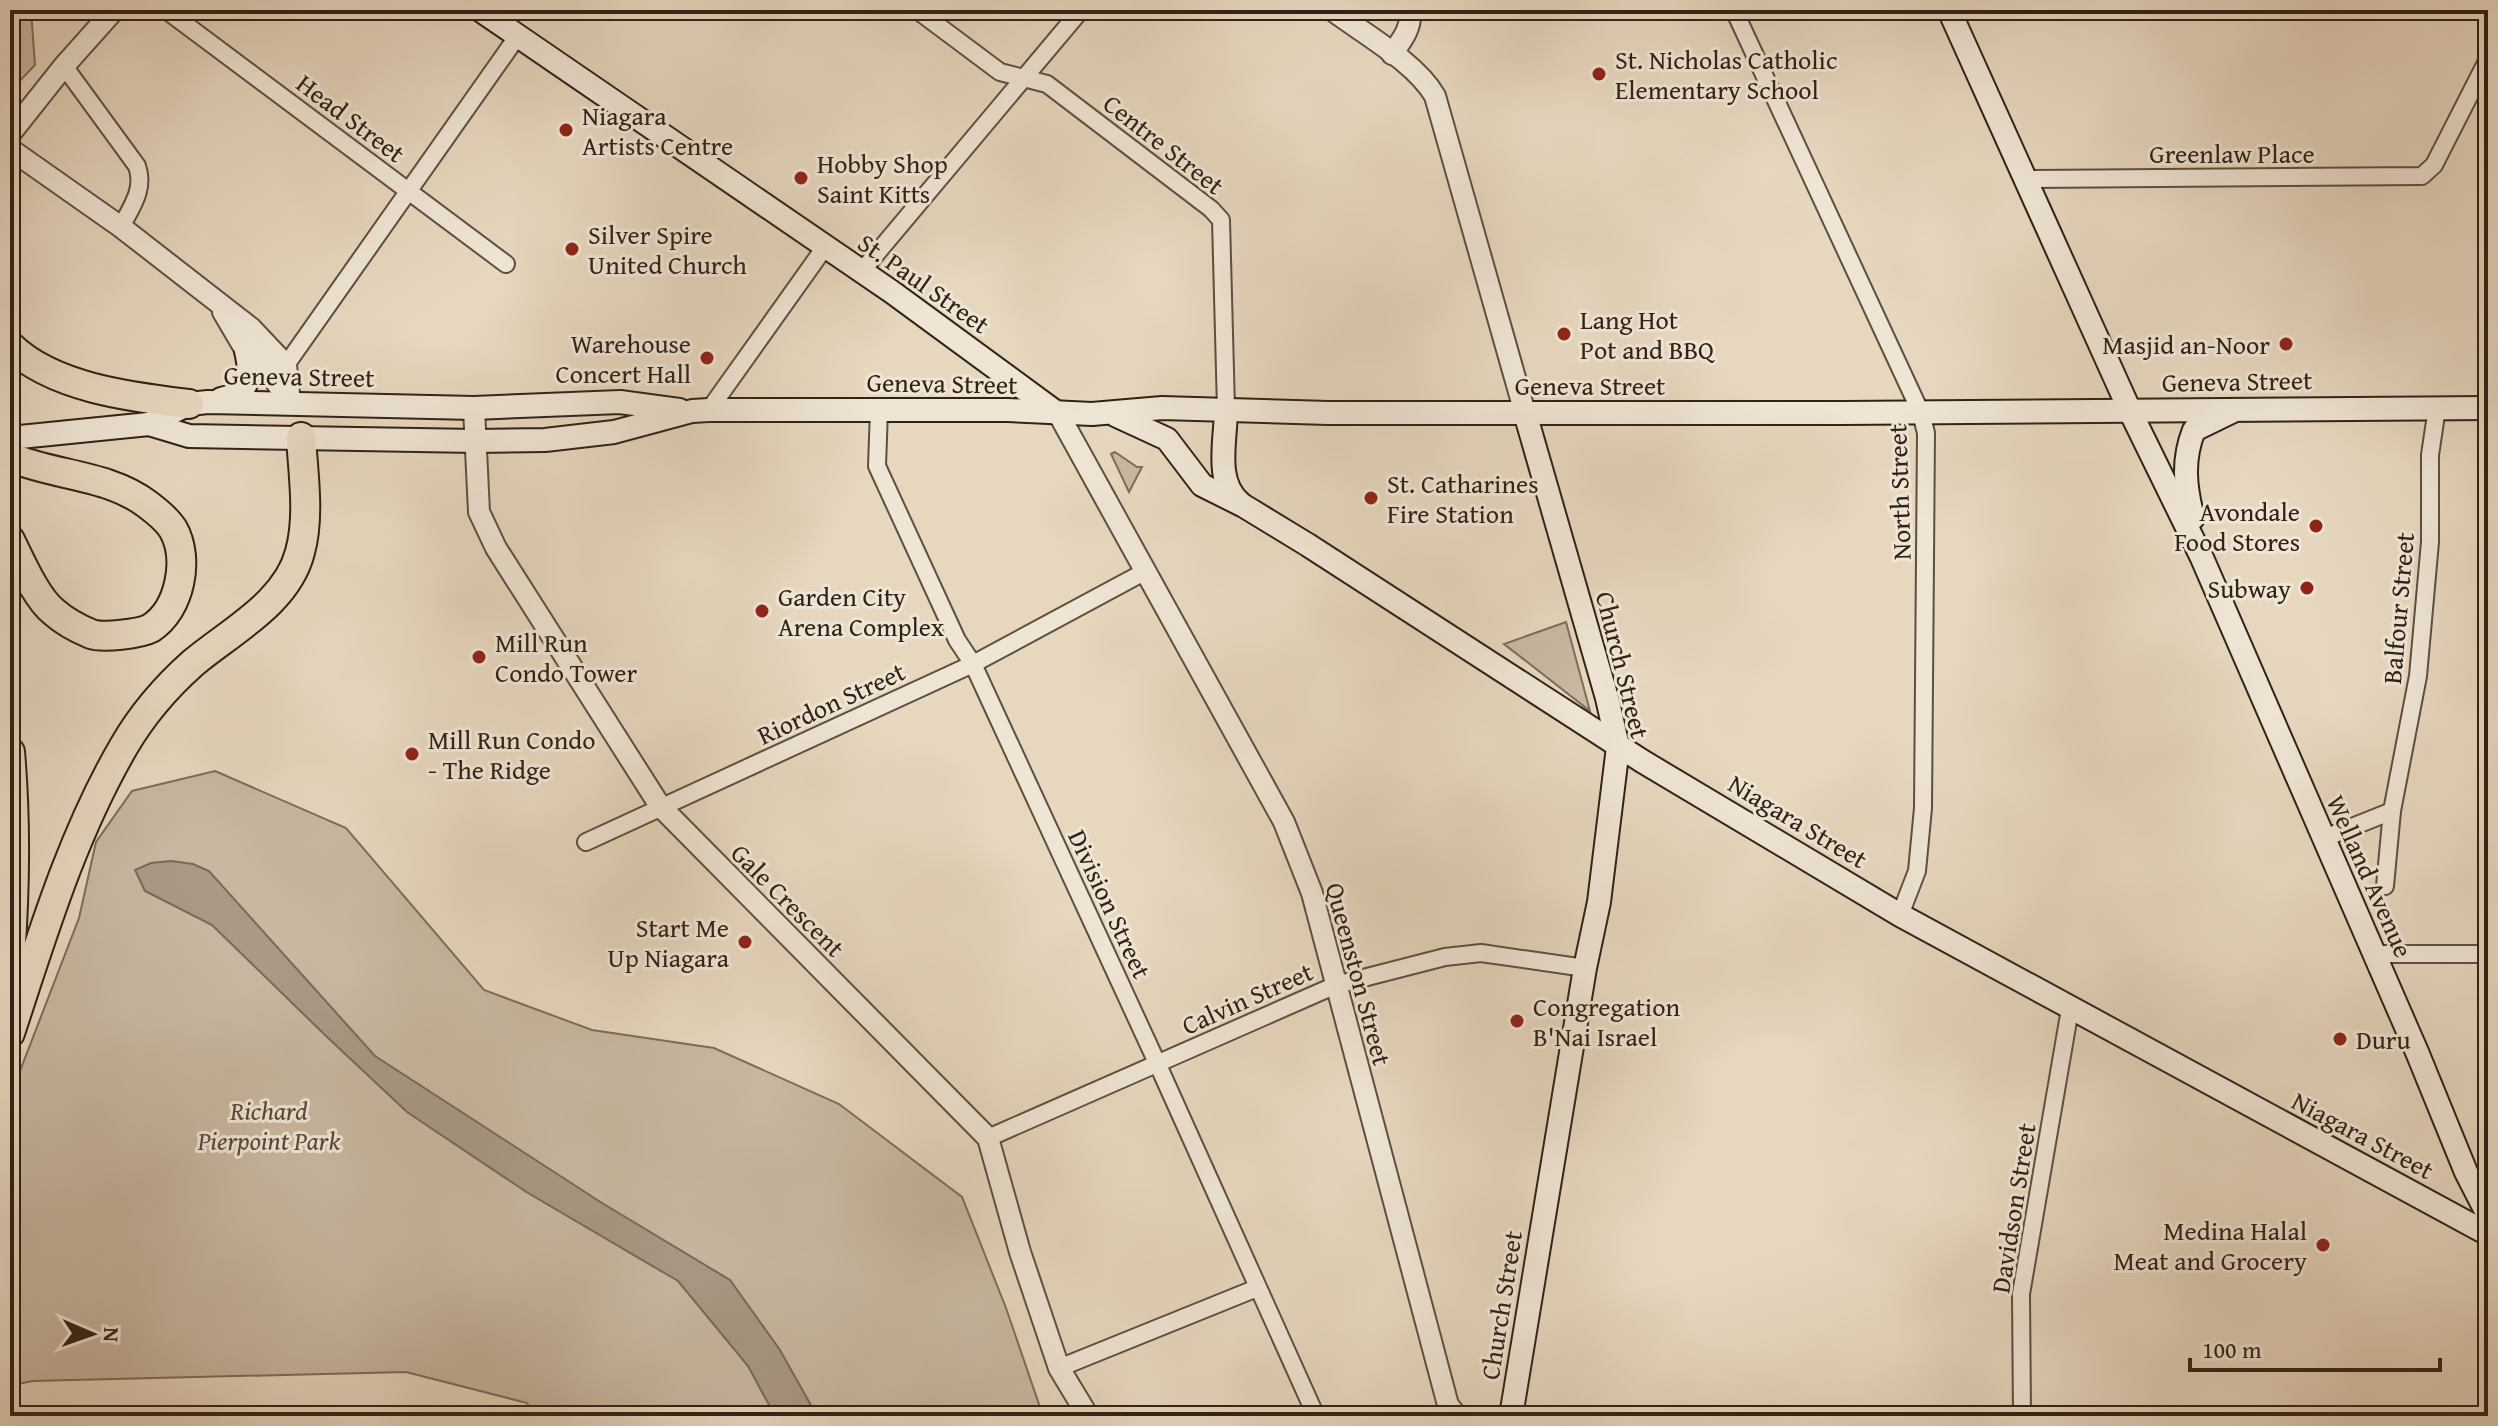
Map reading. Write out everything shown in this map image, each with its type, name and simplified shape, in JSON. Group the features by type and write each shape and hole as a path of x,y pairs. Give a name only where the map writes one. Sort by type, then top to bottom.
{"highway":[{"path":"10,346 21,357 75,382 116,395 198,403"},
{"path":"10,1033 81,833 125,745 159,698 207,652 263,607 283,588 293,572 301,550 303,529 301,437"},
{"path":"10,540 52,611 93,635 126,634 150,628 172,604 183,563 173,529 146,503 97,479 17,450"},
{"path":"10,752 15,891 10,958"}],"main road":[{"name":"St. Paul Street","path":"480,10 861,272 1058,413"},
{"path":"1949,10 2130,411 2202,558"},
{"path":"198,403 232,397 242,390 251,371 246,351"},
{"name":"Geneva Street","path":"17,450 149,424 198,403 290,402 474,408 620,402 700,411 1008,410 1058,413 1110,413 1162,408 1328,413 1921,413 2488,408"},
{"path":"290,402 301,437"},
{"path":"2202,558 2186,492 2186,452 2194,430 2241,408"},
{"path":"1226,409 1223,471 1233,497 1244,506"},
{"name":"Geneva Street","path":"149,424 189,436 545,440 614,432 700,411"},
{"name":"Niagara Street","path":"1110,413 1167,439 1202,485 1244,506 1618,747 1900,915 2488,1234"},
{"name":"Church Street","path":"1511,1416 1585,968 1599,902 1618,747 1607,698 1525,413"},
{"name":"Welland Avenue","path":"2202,558 2466,1172 2488,1215"}],"street":[{"path":"10,134 114,10"},
{"name":"Head Street","path":"166,10 506,264"},
{"name":"Centre Street","path":"917,10 1000,72 1047,84 1211,209 1221,220 1226,409"},
{"path":"861,272 1081,10"},
{"name":"Church Street","path":"1332,10 1414,70 1435,96 1525,413"},
{"path":"1392,54 1406,35 1411,20 1410,10"},
{"name":"North Street","path":"1734,10 1921,413 1926,433 1923,808 1917,871 1900,915"},
{"path":"286,365 517,37"},
{"name":"Greenlaw Place","path":"2026,179 2422,176 2434,165 2488,59"},
{"path":"64,66 137,166 141,179 138,196 121,227"},
{"path":"10,149 121,227 251,328 286,365 290,402"},
{"path":"700,411 825,247"},
{"path":"217,301 246,351 276,382 290,402"},
{"name":"Gale Crescent","path":"474,408 479,512 496,548 660,806 988,1138 1020,1252 1059,1368 1088,1416"},
{"name":"Balfour Street","path":"2385,886 2392,811 2418,676 2430,542 2430,455 2437,408"},
{"name":"Division Street","path":"879,410 877,466 955,636 973,664 1316,1416"},
{"name":"Queenston Street","path":"1058,413 1284,822 1312,893 1448,1405 1457,1416"},
{"name":"Riordon Street","path":"586,842 973,664 1146,571"},
{"path":"2322,839 2392,811"},
{"name":"Calvin Street","path":"988,1138 1336,985 1445,957 1481,953 1585,968"},
{"path":"2373,954 2488,954"},
{"name":"Davidson Street","path":"2022,1416 2021,1294 2070,1009"},
{"path":"1059,1368 1257,1288"}],"green space":[{"path":"10,10 31,10 35,65 15,86 15,82 10,82"},
{"path":"1115,452 1137,467 1142,467 1129,492 1111,454"},
{"path":"1566,622 1590,711 1504,644"},
{"name":"Richard Pierpoint Park","path":"215,771 346,828 484,990 592,1030 714,1048 839,1104 962,1197 1006,1308 1043,1416 535,1416 527,1403 406,1372 32,1381 10,1386 10,1097 79,918 96,842 132,791"}],"shaded area":[{"path":"171,861 193,864 209,871 375,1056 602,1203 730,1280 780,1350 817,1416 775,1416 748,1366 678,1281 528,1193 407,1112 212,925 145,891 135,870 151,863"}],"place":[{"name":"St. Nicholas Catholic Elementary School","path":"1599,74"},
{"name":"Niagara Artists Centre","path":"566,130"},
{"name":"Hobby Shop Saint Kitts","path":"801,178"},
{"name":"Silver Spire United Church","path":"572,249"},
{"name":"Lang Hot Pot and BBQ","path":"1564,334"},
{"name":"Masjid an-Noor","path":"2286,344"},
{"name":"Warehouse Concert Hall","path":"707,358"},
{"name":"St. Catharines Fire Station","path":"1371,498"},
{"name":"Avondale Food Stores","path":"2316,526"},
{"name":"Subway","path":"2307,588"},
{"name":"Garden City Arena Complex","path":"762,611"},
{"name":"Mill Run Condo Tower","path":"479,657"},
{"name":"Mill Run Condo - The Ridge","path":"412,754"},
{"name":"Start Me Up Niagara","path":"745,942"},
{"name":"Congregation B'Nai Israel","path":"1517,1021"},
{"name":"Duru","path":"2340,1039"},
{"name":"Medina Halal Meat and Grocery","path":"2323,1245"}]}
